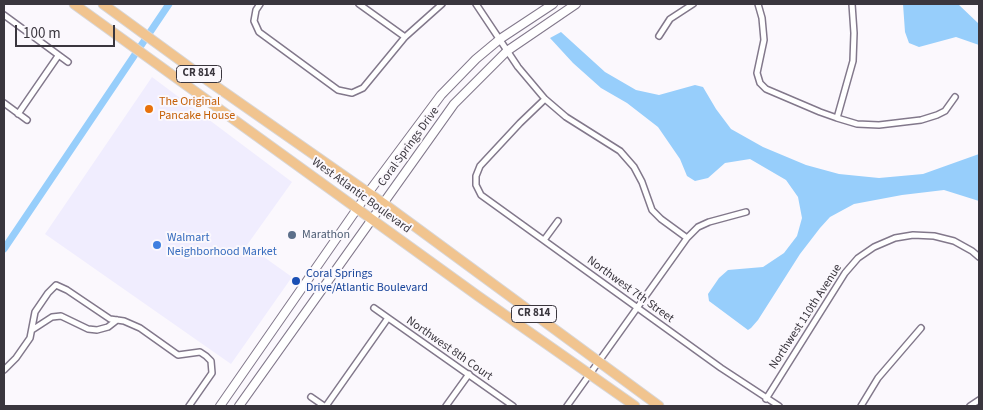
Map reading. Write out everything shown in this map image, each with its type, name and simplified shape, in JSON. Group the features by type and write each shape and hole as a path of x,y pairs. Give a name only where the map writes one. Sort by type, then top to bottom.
{"main road":[{"name":"West Atlantic Boulevard","path":"74,4 357,209 635,406"},
{"name":"West Atlantic Boulevard","path":"103,4 383,203 660,406"},
{"name":"Coral Springs Drive","path":"220,406 368,193 442,95 476,59 500,39 553,4"},
{"name":"Coral Springs Drive","path":"239,406 454,104 507,51 576,4"}],"street":[{"path":"260,4 256,10 254,21 259,32 338,90 352,93 363,88 405,37 442,4"},
{"path":"359,4 405,37"},
{"path":"476,4 518,67 545,99 566,117 620,151 634,167 642,182 652,210 687,238"},
{"path":"659,36 670,19 693,4"},
{"path":"758,4 762,18 764,40 757,72 760,83 766,89 837,118 857,124 879,125 921,120 937,115 945,111 955,97"},
{"path":"837,118 853,61 852,4"},
{"path":"4,15 68,62"},
{"path":"18,114 58,56"},
{"name":"Northwest 7th Street","path":"545,99 480,166 476,176 476,185 480,195 766,399 779,406"},
{"path":"4,103 27,120"},
{"path":"567,406 687,238 698,227 709,222 746,212"},
{"path":"544,240 558,221"},
{"name":"Northwest 110th Avenue","path":"766,399 845,273 858,258 874,247 895,238 913,235 934,236 954,241 979,257"},
{"path":"4,370 25,347 30,338 35,312 56,285 67,290 110,319 140,328 178,355 200,352 211,361 212,373 189,406"},
{"name":"Northwest 8th Court","path":"374,308 514,406"},
{"path":"32,330 52,317 61,316 88,329 97,330 117,320"},
{"path":"311,397 325,406 388,318"},
{"path":"861,406 878,378 921,328"},
{"path":"446,406 469,374"},
{"path":"970,406 979,400"}],"shaded area":[{"path":"152,77 292,182 247,245 292,277 231,364 45,234"}],"water":[{"path":"903,4 958,4 979,24 979,45 956,37 919,47 909,43 905,32"},
{"path":"561,32 605,72 636,90 659,95 695,85 703,87 731,129 763,147 806,165 839,174 879,178 923,174 979,154 979,201 944,190 902,195 854,204 830,217 800,254 758,320 748,330 709,301 708,294 719,278 728,270 763,267 784,253 797,236 802,218 798,197 786,180 750,159 725,163 708,178 695,181 687,176 680,159 658,127 627,103 601,88 573,63 550,38"}],"waterway":[{"path":"4,249 169,4"}],"place":[{"name":"The Original Pancake House","path":"149,109"},
{"name":"Marathon","path":"292,235"},
{"name":"Walmart Neighborhood Market","path":"157,245"},
{"name":"Coral Springs Drive/Atlantic Boulevard","path":"296,281"}]}
